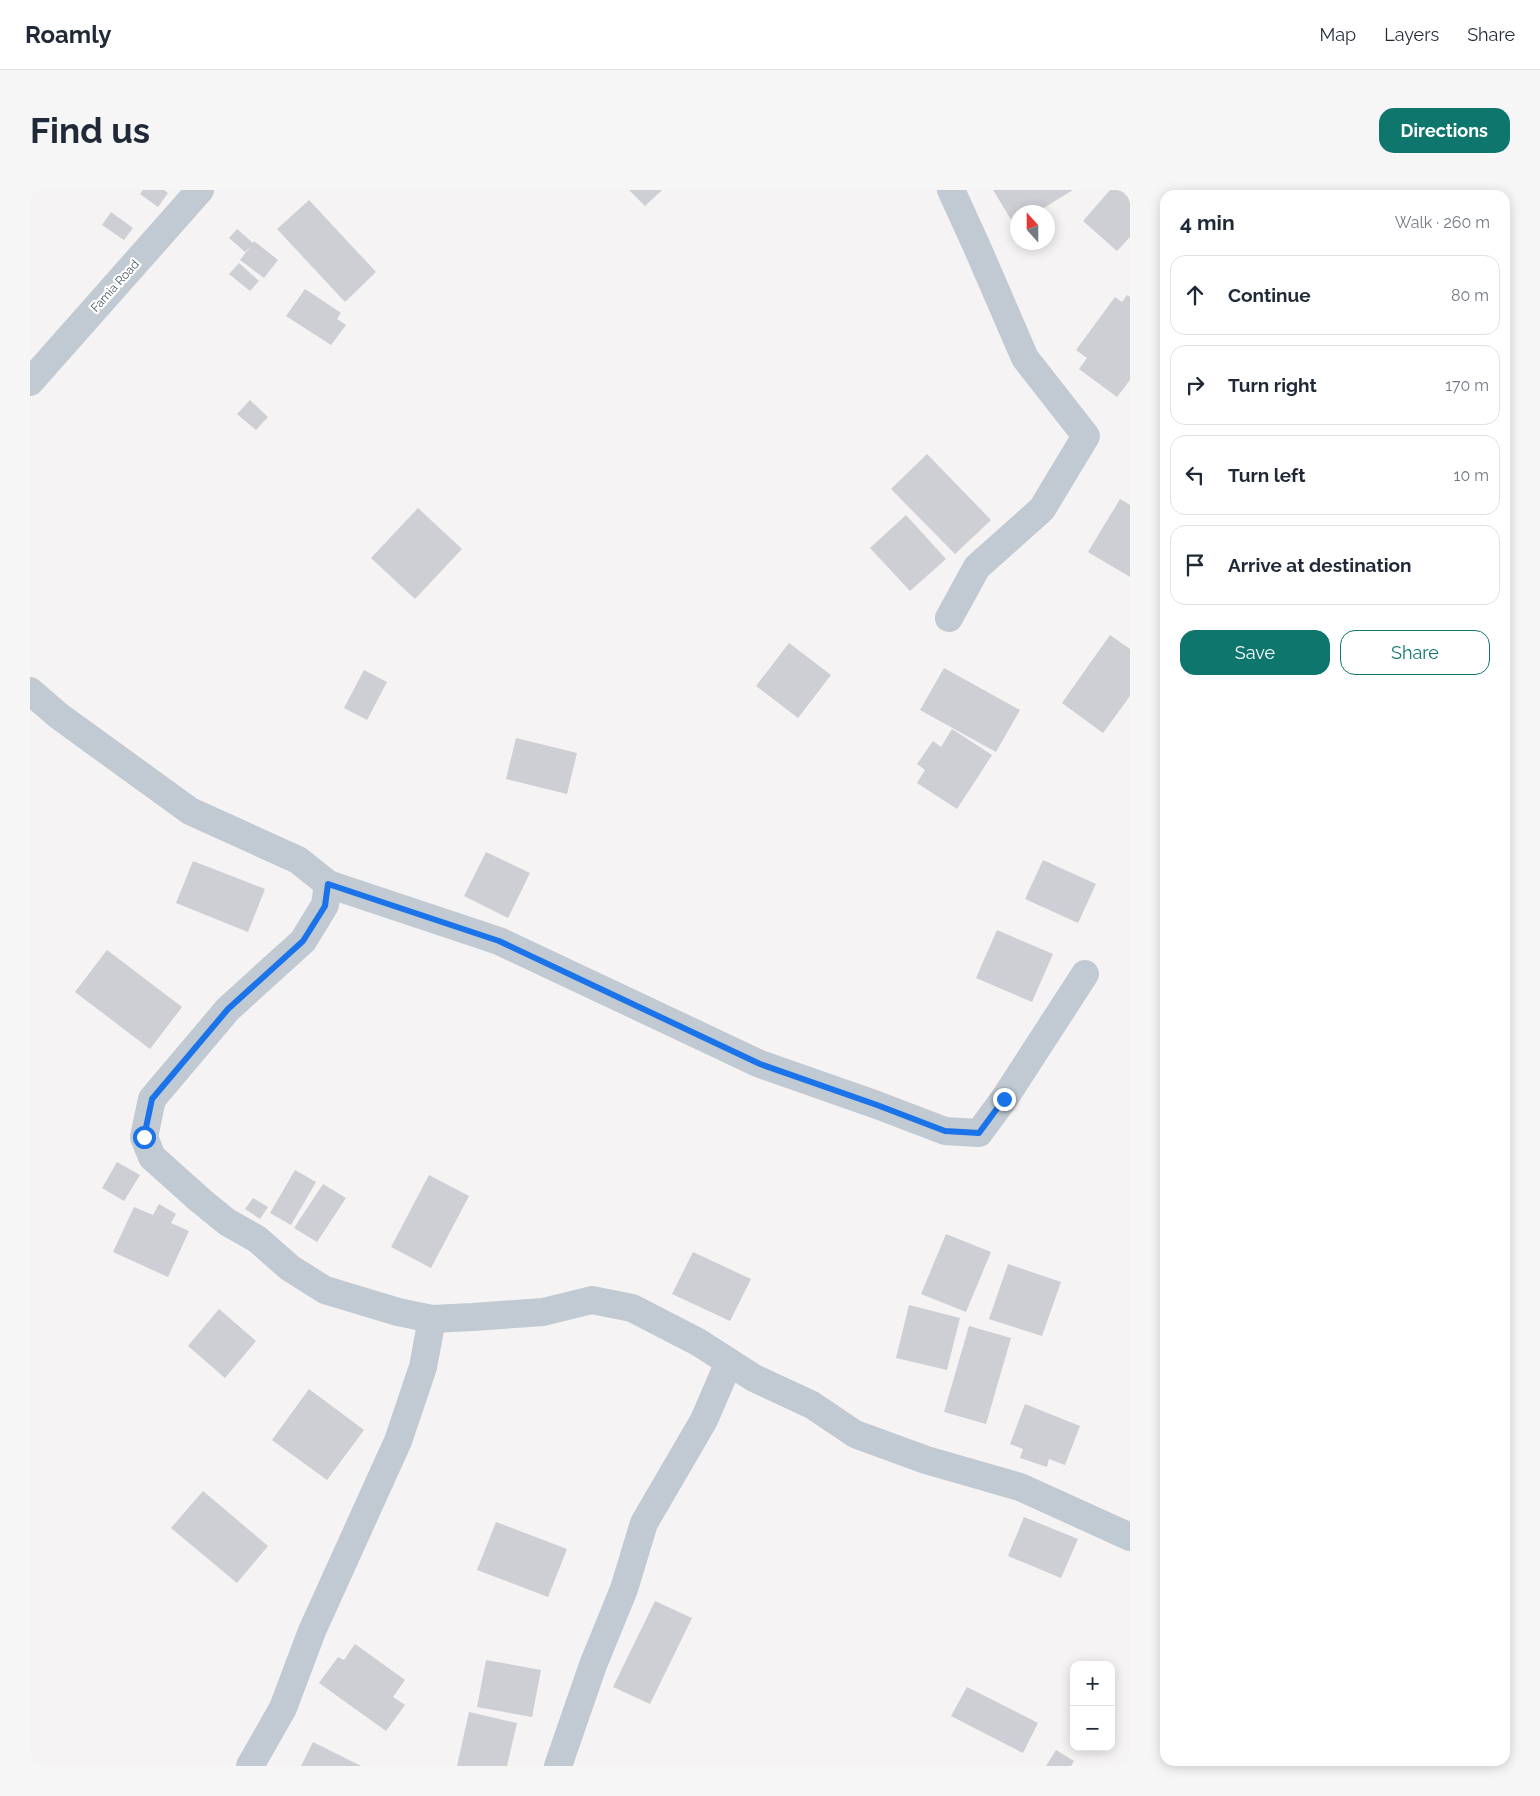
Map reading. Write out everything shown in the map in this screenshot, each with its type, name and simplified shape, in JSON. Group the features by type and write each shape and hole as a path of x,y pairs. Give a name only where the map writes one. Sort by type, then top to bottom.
{"street":[{"name":"Famia Road","path":"30,382 200,190"},
{"path":"948,618 977,567 1042,509 1086,436 1025,358 951,190"},
{"path":"30,691 59,716 190,811 298,860 328,884 499,941 760,1064 945,1131 979,1133 1004,1099 1085,974"},
{"path":"328,884 325,906 303,941 228,1009 152,1099 144,1137 152,1157 227,1222 257,1239 290,1268 325,1290 398,1312 432,1319 543,1312 592,1300 632,1308 698,1342 754,1378 812,1405 855,1434 926,1460 1020,1487 1130,1537"},
{"path":"250,1766 283,1708 312,1632 398,1441 423,1367 432,1319"},
{"path":"558,1766 593,1665 624,1589 644,1523 704,1420 729,1362"}],"building":[{"path":"143,190 164,190 168,193 158,207 140,194"},
{"path":"629,190 662,190 645,206"},
{"path":"993,190 1073,190 1048,205 1010,205 1010,218"},
{"path":"1110,190 1130,190 1130,237 1117,251 1083,221"},
{"path":"309,200 376,272 345,302 277,229"},
{"path":"111,212 133,228 124,240 102,225"},
{"path":"237,229 253,243 254,241 278,260 264,278 240,260 251,246 245,252 229,238"},
{"path":"239,263 259,281 250,291 229,274"},
{"path":"305,289 341,313 337,319 346,325 331,345 286,316"},
{"path":"1127,295 1130,297 1130,380 1117,397 1079,369 1087,358 1076,350 1115,297 1122,302"},
{"path":"250,400 268,417 256,430 237,414"},
{"path":"927,454 991,520 955,554 891,489"},
{"path":"1120,499 1130,505 1130,577 1088,552"},
{"path":"418,508 462,549 415,599 371,558"},
{"path":"906,515 946,559 910,591 870,548"},
{"path":"1110,635 1130,649 1130,696 1103,733 1062,703"},
{"path":"789,643 831,675 798,718 756,686"},
{"path":"944,668 1020,710 996,752 920,710"},
{"path":"364,670 387,682 367,720 344,708"},
{"path":"952,729 992,755 957,809 917,783 925,770 917,764 933,741 941,747"},
{"path":"516,738 577,753 567,794 506,779"},
{"path":"486,852 530,873 508,918 464,896"},
{"path":"1043,860 1096,884 1078,923 1025,899"},
{"path":"193,861 265,889 248,932 176,903"},
{"path":"997,930 1053,954 1032,1002 976,978"},
{"path":"107,950 182,1007 150,1049 75,992"},
{"path":"117,1162 140,1175 124,1201 102,1188"},
{"path":"295,1170 316,1182 291,1225 270,1213"},
{"path":"429,1175 469,1196 431,1268 391,1247"},
{"path":"323,1184 346,1198 317,1242 294,1228"},
{"path":"253,1198 268,1207 260,1219 245,1209"},
{"path":"159,1204 176,1214 171,1223 189,1231 168,1277 113,1252 134,1207 153,1215"},
{"path":"946,1234 991,1252 966,1312 921,1294"},
{"path":"693,1252 751,1279 730,1321 672,1294"},
{"path":"1008,1264 1061,1282 1042,1336 989,1319"},
{"path":"909,1305 960,1318 947,1370 896,1358"},
{"path":"219,1309 256,1341 225,1378 188,1346"},
{"path":"969,1326 1011,1338 986,1424 944,1412"},
{"path":"309,1389 364,1430 327,1480 272,1440"},
{"path":"1025,1404 1080,1426 1065,1465 1049,1459 1047,1467 1020,1458 1023,1449 1010,1444"},
{"path":"203,1491 268,1546 237,1583 171,1528"},
{"path":"1024,1517 1078,1539 1061,1578 1008,1556"},
{"path":"496,1522 567,1549 548,1597 477,1570"},
{"path":"655,1601 692,1618 650,1704 613,1687"},
{"path":"355,1644 405,1680 393,1697 405,1705 386,1731 319,1683 338,1657 344,1660"},
{"path":"486,1660 541,1670 532,1717 477,1707"},
{"path":"967,1687 1038,1723 1023,1753 951,1716"},
{"path":"469,1712 517,1723 507,1766 457,1766"},
{"path":"313,1742 361,1766 301,1766"},
{"path":"1056,1750 1074,1761 1071,1766 1046,1766"}],"route":[{"path":"144,1137 152,1099 228,1009 303,941 325,906 328,884 499,941 760,1064 945,1131 979,1133 1004,1099"}]}
